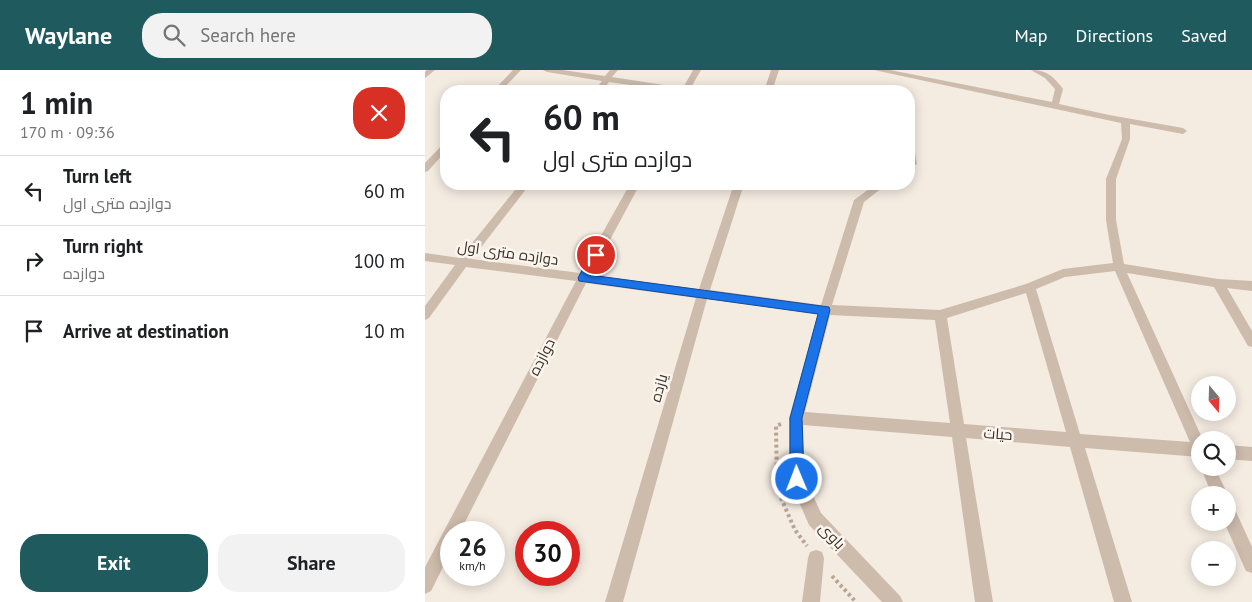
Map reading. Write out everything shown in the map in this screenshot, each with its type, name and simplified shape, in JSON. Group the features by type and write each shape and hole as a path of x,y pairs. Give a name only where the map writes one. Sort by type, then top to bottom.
{"street":[{"path":"425,76 431,70"},
{"path":"503,85 517,70"},
{"path":"547,70 643,85"},
{"path":"602,85 614,70"},
{"path":"689,85 697,70"},
{"path":"770,85 775,70"},
{"path":"878,70 1055,105 1125,121 1183,131"},
{"path":"1035,70 1047,76 1059,89 1055,105"},
{"path":"1125,121 1126,139 1111,179 1111,220 1119,267 1192,431"},
{"path":"425,169 440,153"},
{"path":"425,315 463,262 520,190"},
{"name":"دوازده","path":"457,521 583,278 632,190"},
{"name":"یازده","path":"614,602 703,294 737,190"},
{"name":"باوی","path":"873,190 859,200 825,310 796,418 797,479 815,519 894,602"},
{"name":"دوازده متری اول","path":"425,257 825,310 939,315 1030,287 1063,273 1095,268 1119,267 1218,283 1252,286"},
{"path":"1218,283 1252,342"},
{"path":"1030,287 1123,602"},
{"path":"939,315 984,602"},
{"name":"حیات","path":"796,418 1191,448"},
{"path":"1236,453 1252,454"},
{"path":"1236,530 1252,565"},
{"name":"دوازده","path":"425,584 440,555"},
{"path":"811,602 816,558"}],"route":[{"path":"596,255 583,278 825,310 796,418 797,479"}]}
